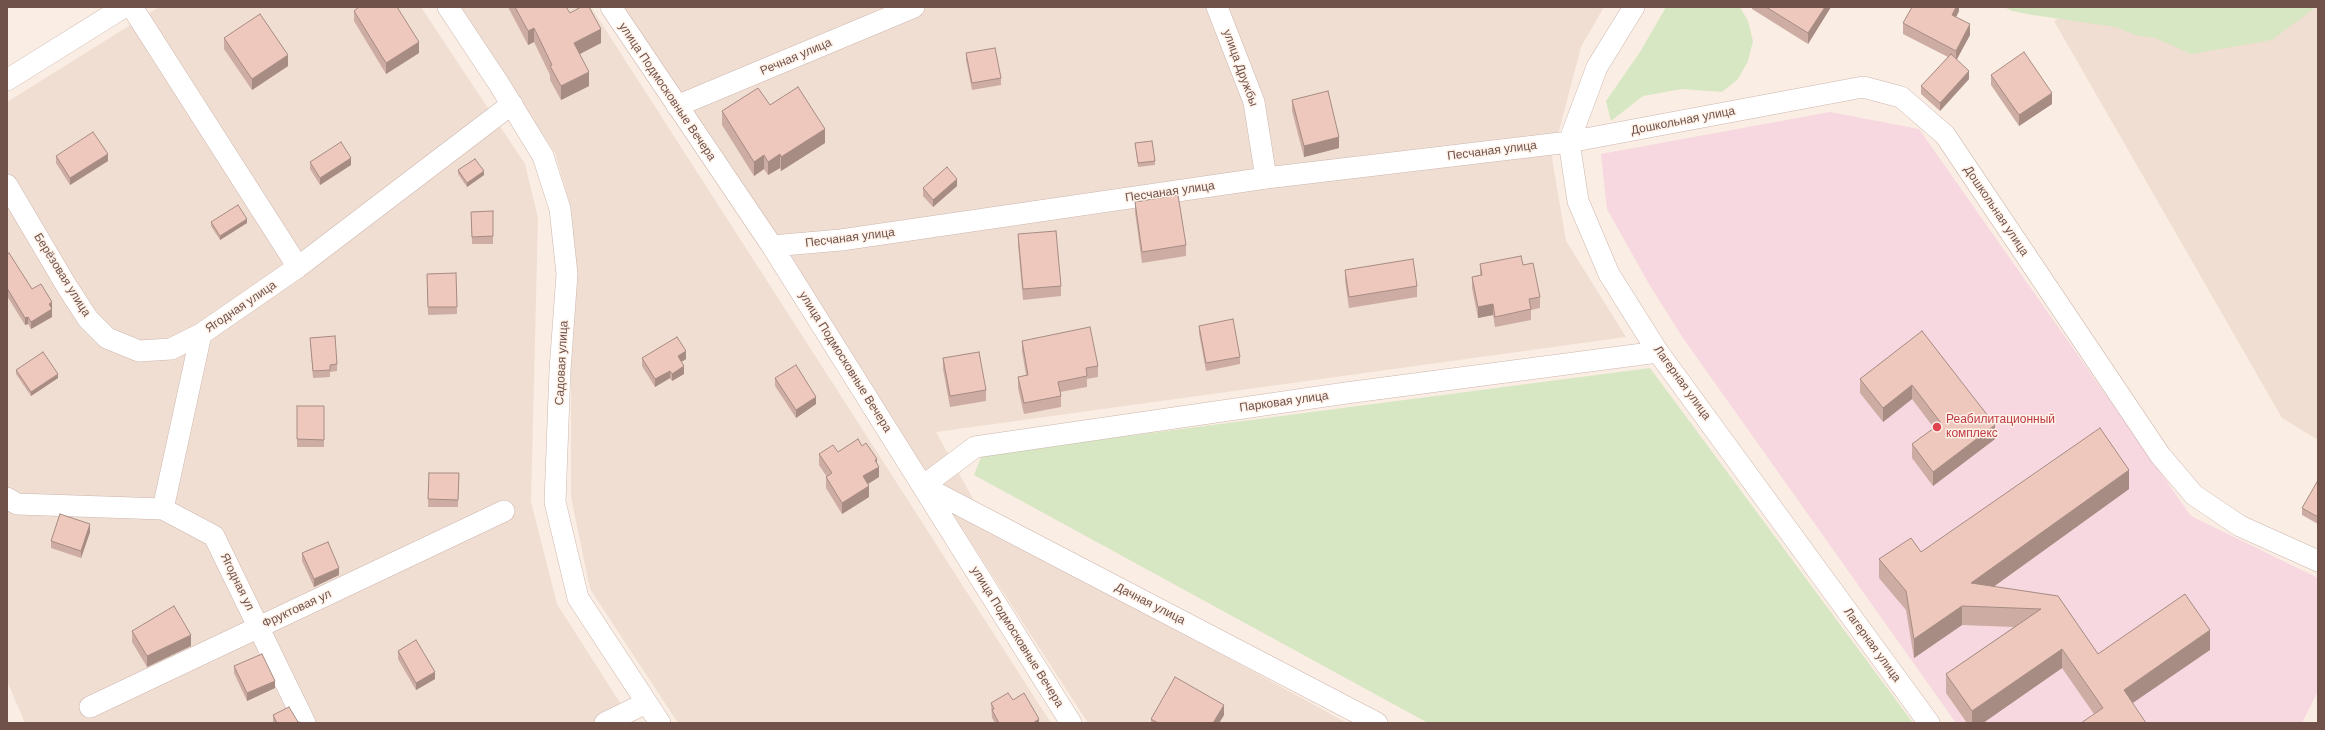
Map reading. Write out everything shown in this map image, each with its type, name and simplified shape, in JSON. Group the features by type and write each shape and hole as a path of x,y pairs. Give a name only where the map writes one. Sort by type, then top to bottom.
{"street":[{"path":"7,80 124,7"},
{"path":"132,7 298,268"},
{"name":"Садовая улица","path":"448,7 512,104 543,156 560,209 568,274 560,370 556,502 578,598 660,723"},
{"name":"улица Подмосковные Вечера","path":"611,7 772,246 1071,723"},
{"name":"Речная улица","path":"677,106 914,7"},
{"name":"улица Дружбы","path":"1217,7 1254,102 1266,178"},
{"name":"Лагерная улица","path":"1634,7 1597,67 1569,142 1578,201 1606,267 1658,352 1929,723"},
{"name":"Дошкольная улица","path":"1569,142 1863,87 1901,97 1945,135 2160,455 2194,495 2240,526 2318,561"},
{"name":"Ягодная улица","path":"163,509 201,334 298,268 512,104"},
{"name":"Песчаная улица","path":"772,246 841,240 1266,178 1569,142"},
{"name":"Берёзовая улица","path":"7,185 88,319 107,338 139,351 171,349 201,334"},
{"name":"Парковая улица","path":"923,486 975,447 1346,393 1658,352"},
{"name":"Дачная улица","path":"923,486 1377,723"},
{"path":"7,498 17,504 163,509"},
{"name":"Ягодная ул","path":"163,509 214,536 305,723"},
{"name":"Фруктовая ул","path":"90,707 504,511"},
{"path":"605,723 646,703"}],"shaded area":[{"path":"159,7 421,7 525,164 538,218 531,502 557,604 633,723 25,723 7,681 7,102"},
{"path":"459,7 591,7 1051,723 678,723 590,589 571,497 571,208 555,153"},
{"path":"624,7 1604,7 1581,47 1552,158 1566,241 1626,337 936,432 988,526 1347,723 1088,723"},
{"path":"2084,7 2318,7 2318,440 2282,418 2054,21"},
{"name":"Реабилитационный комплекс","path":"1830,112 1919,129 2191,516 2318,578 2318,691 2302,723 1956,723 1683,338 1649,284 1607,209 1601,154"}],"green space":[{"path":"1666,7 1740,7 1748,21 1753,41 1748,61 1738,79 1722,92 1682,89 1643,96 1611,121 1606,101 1640,52"},
{"path":"2004,7 2316,7 2272,40 2191,54 2155,38 2135,35 2116,27 2033,15 2012,11"},
{"path":"1650,368 1913,723 1428,723 974,475 982,455"}],"building":[{"path":"359,7 397,7 419,42 386,63 354,11"},
{"path":"515,7 566,7 570,13 581,7 589,7 601,29 574,43 589,72 561,86 550,66 552,65 534,28 528,31"},
{"path":"1766,7 1825,7 1808,33"},
{"path":"1912,7 1956,7 1952,15 1970,24 1956,51 1903,23"},
{"path":"260,14 288,55 252,79 224,38"},
{"path":"995,48 1001,78 972,83 966,53"},
{"path":"2024,52 2052,93 2019,115 1991,75"},
{"path":"1951,54 1969,71 1940,103 1921,86"},
{"path":"798,87 825,129 781,157 780,154 768,162 764,155 754,162 722,111 758,88 770,105"},
{"path":"1328,91 1339,137 1304,146 1292,100"},
{"path":"93,132 108,154 70,178 56,156"},
{"path":"1152,141 1155,161 1138,163 1135,143"},
{"path":"341,142 351,158 320,178 310,162"},
{"path":"475,159 484,171 467,183 458,170"},
{"path":"947,167 957,179 933,200 923,188"},
{"path":"1178,195 1186,245 1142,252 1135,202"},
{"path":"238,205 247,219 220,236 211,222"},
{"path":"493,211 493,236 472,237 471,212"},
{"path":"1056,231 1061,286 1023,289 1018,234"},
{"path":"9,253 32,289 41,284 52,302 49,304 52,309 31,322 28,317 25,318 7,288 7,255"},
{"path":"1521,256 1523,265 1533,263 1540,297 1529,299 1531,309 1495,317 1493,304 1478,307 1472,277 1482,275 1480,264"},
{"path":"1413,259 1417,286 1349,297 1345,270"},
{"path":"456,273 457,307 428,307 427,274"},
{"path":"1233,319 1240,357 1206,363 1199,326"},
{"path":"1090,327 1098,366 1086,368 1087,376 1058,382 1061,396 1024,403 1018,377 1028,375 1022,341"},
{"path":"1922,331 1995,425 1933,472 1912,444 1941,423 1912,385 1883,408 1860,379"},
{"path":"335,336 337,364 330,365 330,370 313,371 310,338"},
{"path":"677,337 686,351 678,356 684,366 672,374 670,371 655,379 642,358"},
{"path":"43,352 58,374 31,392 16,370"},
{"path":"979,352 986,390 950,396 943,358"},
{"path":"796,365 816,397 796,410 775,378"},
{"path":"297,406 324,406 324,440 297,439"},
{"path":"2100,428 2129,470 1971,583 2058,596 2098,654 2185,594 2210,630 2124,690 2146,723 2081,723 2103,708 2062,649 1972,711 1946,674 2041,609 1962,606 1914,639 1906,591 1879,559 1911,538 1921,552"},
{"path":"858,439 862,446 866,443 877,459 875,460 879,467 863,476 869,486 842,503 826,477 832,473 819,454 833,445 838,452"},
{"path":"429,473 459,473 458,500 428,499"},
{"path":"2318,482 2318,517 2302,508"},
{"path":"60,514 90,524 81,551 51,541"},
{"path":"328,542 339,568 314,579 302,553"},
{"path":"174,606 191,635 147,656 132,631"},
{"path":"416,640 435,672 416,683 398,651"},
{"path":"262,654 275,681 247,693 234,666"},
{"path":"1175,677 1224,705 1213,723 1158,723 1151,719"},
{"path":"1008,693 1013,700 1024,693 1039,719 1033,723 999,723 992,710 994,709 991,703"},
{"path":"289,707 298,722 305,723 277,723 273,715"}],"place":[{"name":"Реабилитационный комплекс","path":"1937,427"}]}
